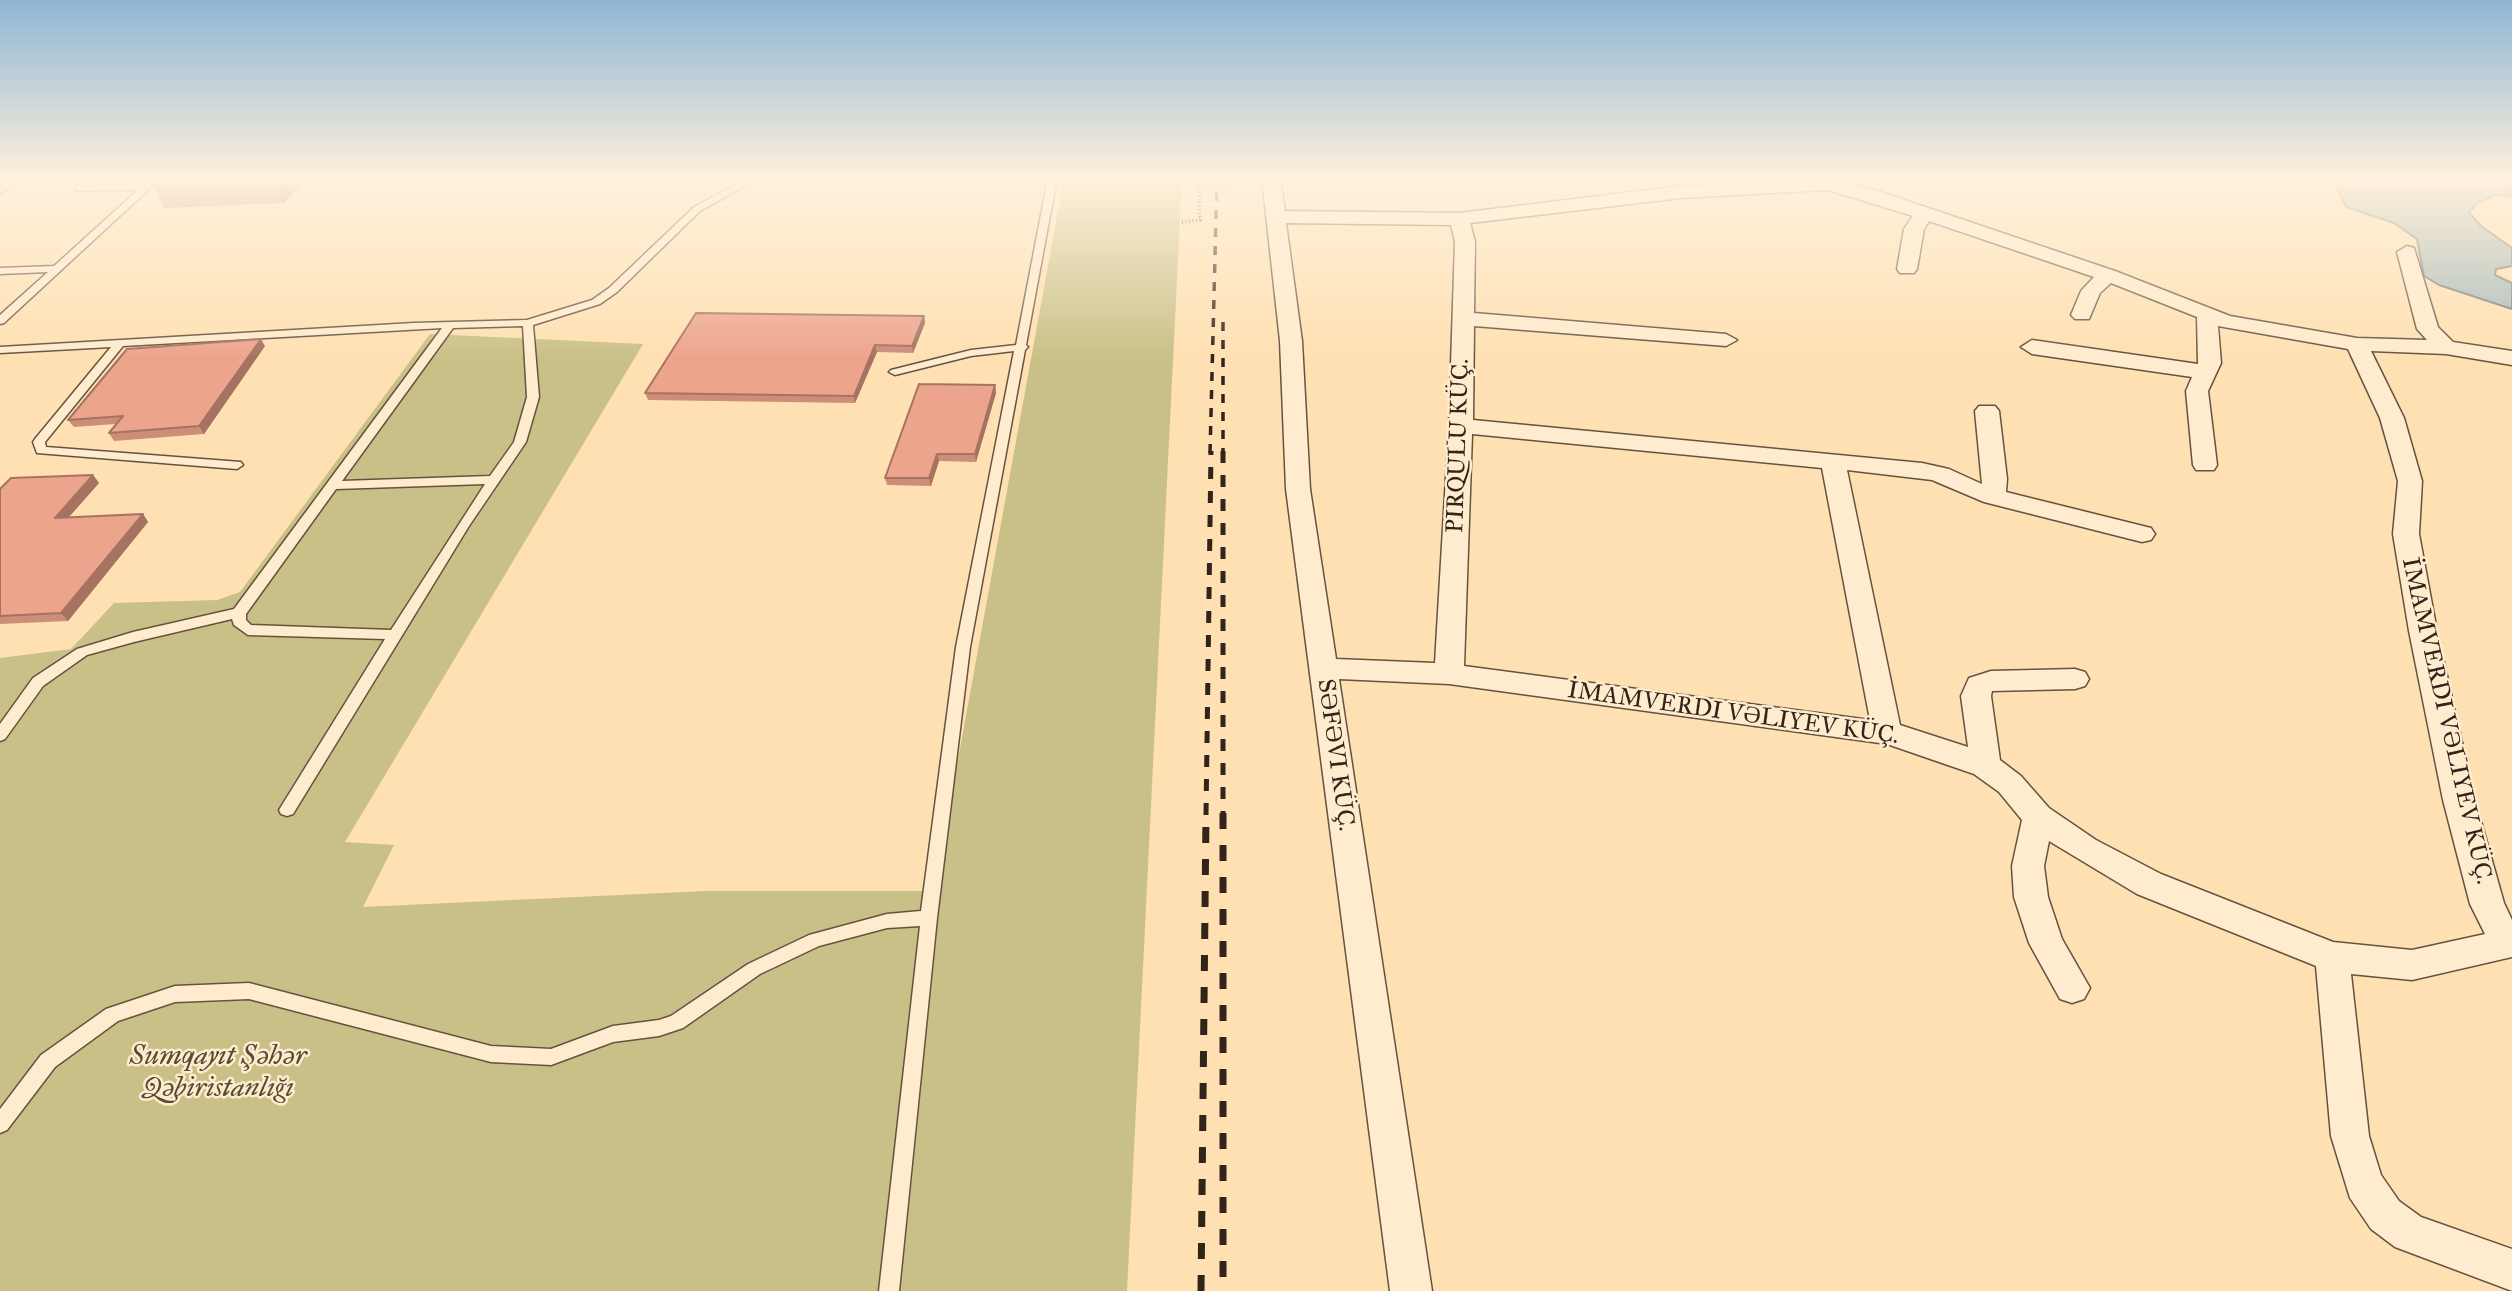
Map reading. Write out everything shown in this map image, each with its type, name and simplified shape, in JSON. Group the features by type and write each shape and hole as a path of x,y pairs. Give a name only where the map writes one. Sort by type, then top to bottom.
{"street":[{"name":"SƏFƏVI KÜÇ.","path":"1278,238 1289,329 1298,489 1410,1291"},
{"name":"PIRQULU KÜÇ.","path":"1449,674 1461,426 1464,238"},
{"path":"1906,269 1912,238"},
{"path":"1995,238 2108,275 2207,316 2240,325 2357,345 2445,347 2512,358"},
{"path":"2407,252 2428,329 2445,347"},
{"path":"2082,315 2091,291 2108,275"},
{"path":"2204,465 2197,391 2211,356 2207,316"},
{"path":"1464,319 1726,340"},
{"name":"İMAMVERDI VƏLIYEV KÜÇ.","path":"1323,668 1449,674 1887,733 1915,740 1985,766 2010,784 2038,817 2085,849 2149,884 2231,919 2332,957 2412,965 2510,944 2487,904 2459,800 2423,631 2406,534 2410,481 2392,418 2357,345"},
{"path":"2032,347 2205,372"},
{"path":"1987,411 1995,479 1993,497"},
{"path":"1461,426 1922,470 1993,497 2142,534"},
{"path":"1833,460 1887,733"},
{"path":"1985,766 1976,696 1979,685 1991,681 2075,679"},
{"path":"2038,817 2028,866 2031,897 2046,943 2072,988"},
{"path":"2332,957 2350,1136 2364,1184 2385,1215 2409,1233 2512,1270"}],"lane":[{"path":"0,321 91,238"},
{"path":"0,350 528,323 596,302 613,290 667,238"},
{"path":"889,1291 929,918 963,647 1043,238"},
{"path":"0,271 57,269"},
{"path":"287,810 395,635 520,442 533,397 528,323"},
{"path":"395,635 248,630 239,622 239,613 449,326"},
{"path":"120,343 38,442 41,450 237,465"},
{"path":"895,372 971,353 1023,347"},
{"path":"332,485 494,480"},
{"path":"0,735 38,682 82,652 239,613"},
{"path":"0,1124 48,1061 112,1015 175,993 249,991 491,1054 551,1057 613,1034 659,1028 677,1022 754,969 815,940 887,921 929,918"}],"green space":[{"name":"Sumqayıt Şəhər Qəbiristanlığı","path":"1053,238 1179,238 1127,1291 0,1291 0,658 71,649 114,603 217,600 240,592 430,334 643,344 345,842 394,845 363,907 705,891 934,891"}],"shaded area":[{"path":"2498,238 2512,248 2512,266 2496,269 2495,275 2512,283 2512,309 2439,285 2424,276 2417,239"}],"building":[{"path":"696,313 924,316 912,346 875,345 854,396 645,393"},
{"path":"261,339 199,426 109,433 123,416 68,420 127,349"},
{"path":"919,384 995,385 975,454 937,454 929,478 885,478"},
{"path":"93,475 55,518 143,514 61,613 0,616 0,489 11,478"}],"railway":[{"path":"1210,453 1215,238"},
{"path":"1223,322 1223,1291"},
{"path":"1206,815 1211,451"},
{"path":"1201,1291 1206,813"}]}
